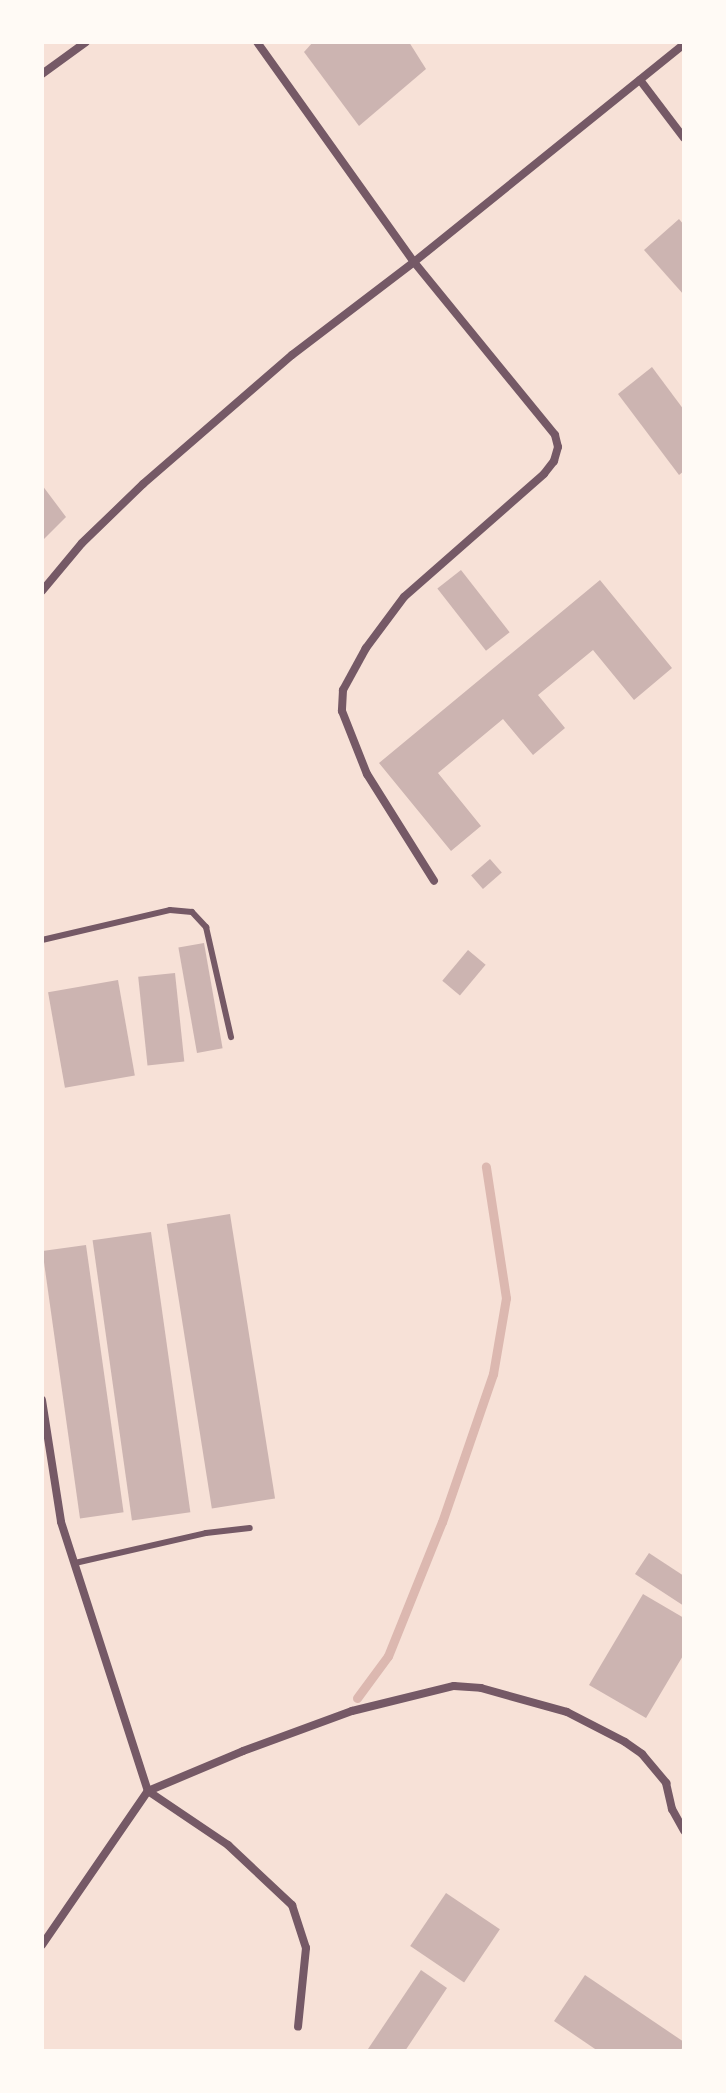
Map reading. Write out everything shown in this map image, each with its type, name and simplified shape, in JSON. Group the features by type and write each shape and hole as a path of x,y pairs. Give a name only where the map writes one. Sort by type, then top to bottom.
{"street":[{"path":"42,74 86,42"},
{"path":"257,42 414,262 555,435 558,447 554,461 544,474 404,597 366,648 343,690 342,711 367,774 434,881"},
{"path":"42,591 82,543 143,484 292,355 414,262 684,44"},
{"path":"640,80 684,138"},
{"path":"42,1400 61,1522 148,1791 228,1845 292,1905 306,1948 298,2027"},
{"path":"42,1945 148,1791 243,1751 369,1706 454,1686 481,1688 567,1712 625,1742 642,1754 666,1783 672,1809 684,1831"}],"lane":[{"path":"42,940 170,910 192,912 206,927 231,1037"},
{"path":"75,1563 206,1533 250,1528"}],"building":[{"path":"313,42 409,42 426,69 359,126 304,52"},
{"path":"679,219 684,225 684,295 644,250"},
{"path":"652,367 684,410 684,471 679,475 618,394"},
{"path":"42,485 66,517 42,541"},
{"path":"461,570 510,632 486,651 437,588"},
{"path":"600,580 672,668 634,700 593,650 538,695 565,728 533,755 503,719 438,773 481,826 451,851 379,763"},
{"path":"490,859 502,873 483,889 471,875"},
{"path":"204,943 223,1048 197,1053 178,948"},
{"path":"468,950 486,965 460,995 442,981"},
{"path":"175,973 184,1062 148,1065 138,977"},
{"path":"118,980 135,1076 65,1088 48,992"},
{"path":"230,1214 275,1498 212,1508 167,1224"},
{"path":"151,1232 190,1512 132,1520 93,1240"},
{"path":"86,1245 124,1512 80,1518 42,1251"},
{"path":"649,1553 684,1576 684,1606 635,1574"},
{"path":"643,1594 684,1618 684,1654 646,1718 589,1685"},
{"path":"446,1893 500,1929 464,1982 410,1946"},
{"path":"421,1970 447,1988 405,2051 371,2051 368,2049"},
{"path":"585,1975 684,2042 681,2051 598,2051 554,2021"}],"waterway":[{"path":"357,1698 388,1656 442,1522 493,1374 506,1298 486,1167"}]}
